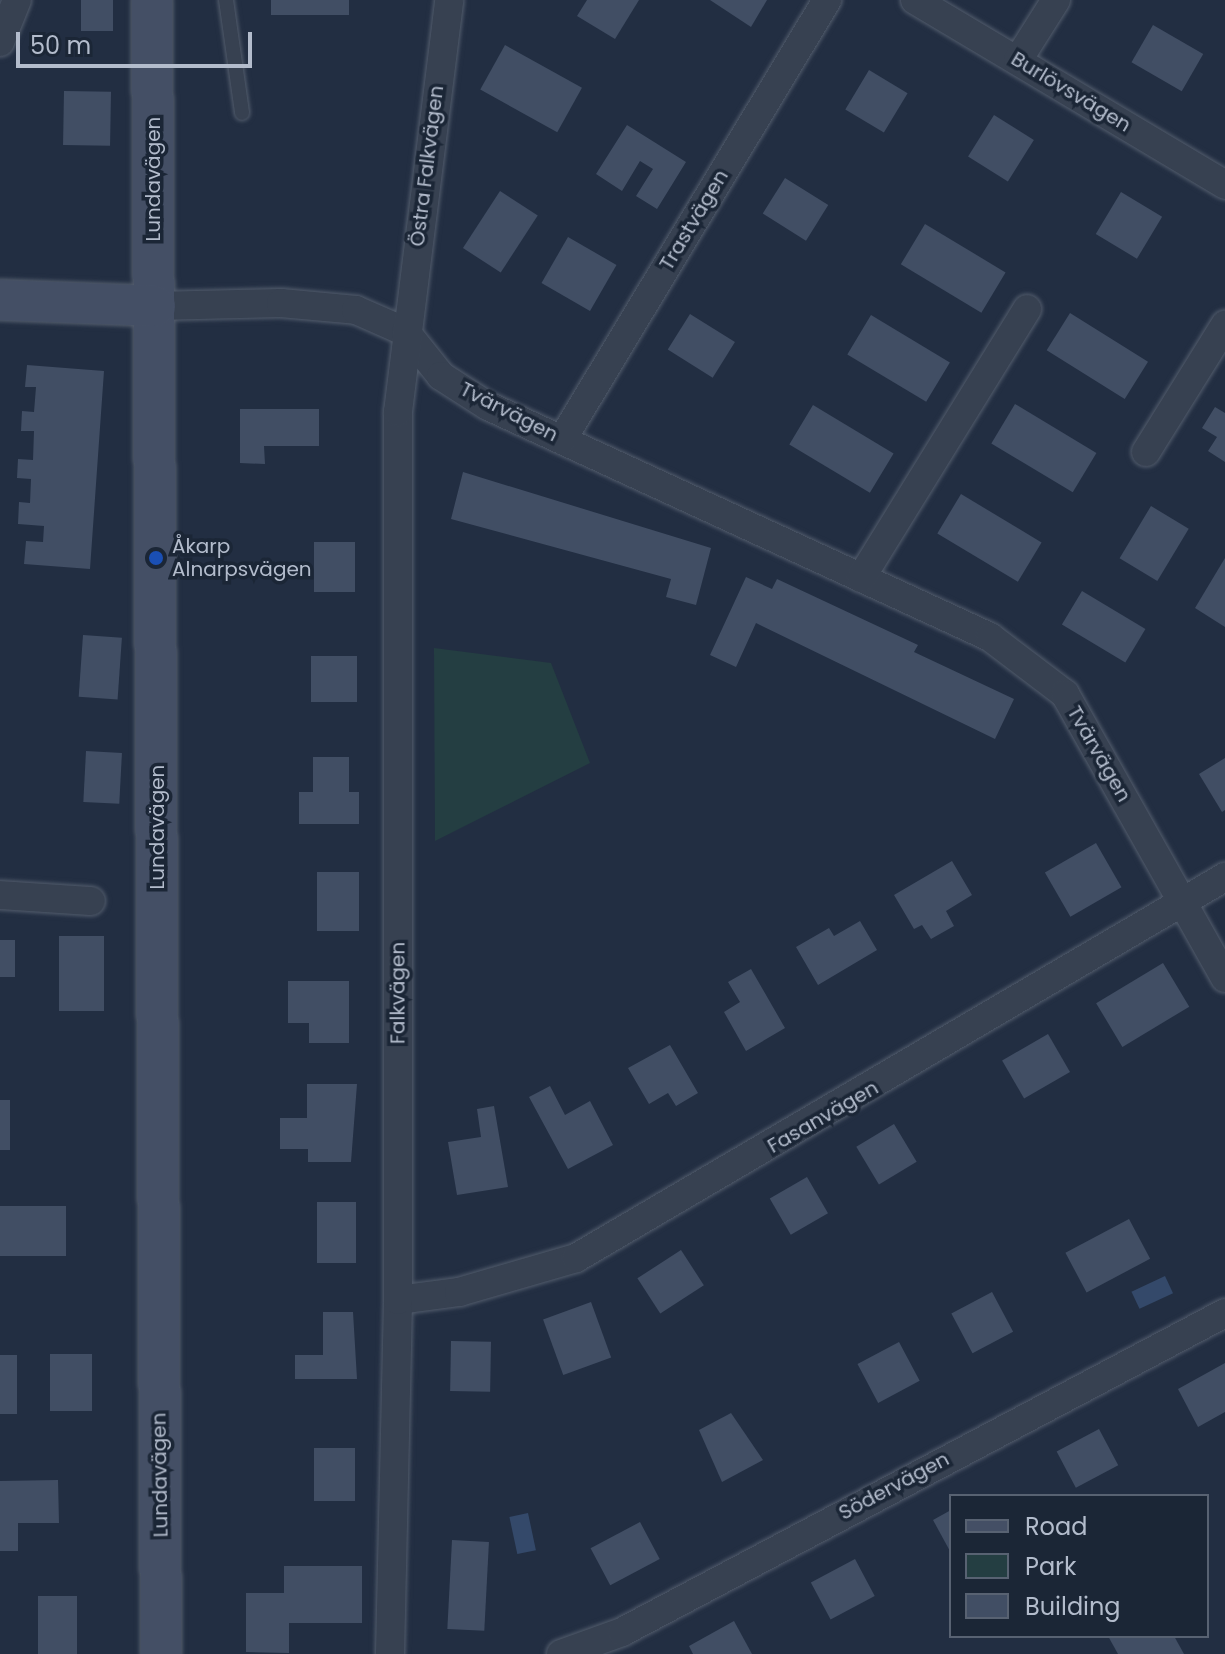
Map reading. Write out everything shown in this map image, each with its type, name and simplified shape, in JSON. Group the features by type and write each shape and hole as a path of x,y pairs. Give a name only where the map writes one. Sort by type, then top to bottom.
{"main road":[{"name":"Lundavägen","path":"152,0 161,1654"},
{"path":"0,300 155,306"}],"street":[{"path":"0,42 17,0"},
{"name":"Trastvägen","path":"562,440 827,0"},
{"name":"Burlövsvägen","path":"915,0 1225,185"},
{"path":"1018,60 1056,0"},
{"name":"Östra Falkvägen","path":"406,332 449,1"},
{"name":"Tvärvägen","path":"155,306 281,303 356,310 406,332 441,376 488,406 990,637 1065,694 1225,978"},
{"path":"861,578 1027,309"},
{"path":"1146,452 1225,325"},
{"name":"Falkvägen","path":"390,1654 398,1300 398,412 406,332"},
{"name":"Fasanvägen","path":"398,1300 459,1292 576,1258 1225,877"},
{"path":"0,895 91,901"},
{"name":"Södervägen","path":"561,1654 622,1632 1225,1313"}],"lane":[{"path":"226,0 242,113"}],"green space":[{"path":"434,648 551,663 590,763 435,841"}],"water":[{"path":"1165,1276 1173,1293 1139,1309 1131,1292"},
{"path":"528,1513 536,1550 517,1554 509,1517"}],"building":[{"path":"81,0 113,0 113,31 81,31"},
{"path":"271,0 349,0 349,15 271,15"},
{"path":"587,0 639,0 615,39 577,16"},
{"path":"710,0 767,0 751,27"},
{"path":"1153,25 1203,54 1182,91 1132,62"},
{"path":"505,45 582,88 557,132 480,90"},
{"path":"869,70 908,93 884,133 845,109"},
{"path":"64,91 111,92 110,146 63,145"},
{"path":"994,115 1034,140 1008,181 968,157"},
{"path":"627,125 686,162 657,209 636,196 653,169 640,161 622,191 596,174"},
{"path":"785,178 828,205 806,241 763,214"},
{"path":"500,191 538,216 501,273 463,248"},
{"path":"1121,192 1162,217 1137,259 1096,234"},
{"path":"925,224 1006,272 981,313 901,264"},
{"path":"568,237 616,265 590,311 542,283"},
{"path":"1070,313 1148,362 1125,399 1047,350"},
{"path":"690,314 735,342 713,378 668,350"},
{"path":"871,315 950,362 926,402 847,354"},
{"path":"27,365 104,371 90,569 24,564 26,541 43,542 44,526 18,524 19,502 30,503 31,479 17,478 18,459 33,460 34,431 21,431 22,411 34,412 36,387 25,387"},
{"path":"1015,404 1096,453 1073,492 991,443"},
{"path":"813,405 894,453 870,493 789,444"},
{"path":"1215,407 1225,413 1225,462 1208,451 1217,437 1202,428"},
{"path":"240,409 319,409 319,446 264,446 265,464 240,463"},
{"path":"463,472 711,548 696,605 666,597 671,579 451,519"},
{"path":"961,494 1042,542 1018,582 937,533"},
{"path":"1151,506 1189,529 1157,581 1120,558"},
{"path":"314,542 355,542 355,592 314,592"},
{"path":"1225,558 1225,627 1195,608"},
{"path":"746,577 772,589 777,579 918,645 914,652 1014,699 995,739 756,623 736,667 710,655"},
{"path":"1082,591 1145,629 1125,663 1062,624"},
{"path":"83,635 122,638 118,700 79,697"},
{"path":"311,656 357,656 357,702 311,702"},
{"path":"86,751 122,753 119,804 83,802"},
{"path":"313,757 349,757 349,792 359,792 359,824 299,824 299,792 313,792"},
{"path":"1225,758 1225,810 1222,812 1199,774"},
{"path":"1096,843 1122,887 1070,917 1045,873"},
{"path":"952,861 972,895 946,911 954,926 931,939 922,925 914,929 894,895"},
{"path":"317,872 359,872 359,931 317,931"},
{"path":"860,921 877,950 818,985 796,947 829,928 834,936"},
{"path":"59,936 104,936 104,1011 59,1011"},
{"path":"0,940 15,940 15,977 0,977"},
{"path":"1163,963 1189,1007 1122,1047 1096,1003"},
{"path":"751,969 785,1028 746,1051 724,1012 740,1002 728,982"},
{"path":"288,981 349,981 349,1043 309,1043 309,1023 288,1023"},
{"path":"1048,1034 1070,1072 1024,1099 1002,1060"},
{"path":"670,1045 698,1093 676,1106 668,1093 649,1104 628,1068"},
{"path":"307,1084 357,1084 351,1162 308,1162 308,1149 280,1149 280,1118 307,1118"},
{"path":"550,1086 565,1115 590,1101 613,1145 568,1169 529,1097"},
{"path":"0,1100 10,1100 10,1150 0,1150"},
{"path":"494,1106 508,1187 457,1195 448,1142 481,1137 477,1109"},
{"path":"894,1124 917,1162 879,1184 856,1147"},
{"path":"807,1177 828,1213 791,1235 770,1198"},
{"path":"317,1202 356,1202 356,1263 317,1263"},
{"path":"0,1206 66,1206 66,1256 0,1256"},
{"path":"1129,1219 1150,1259 1087,1293 1065,1253"},
{"path":"681,1250 704,1285 660,1314 637,1278"},
{"path":"992,1292 1013,1332 973,1353 951,1314"},
{"path":"591,1302 611,1357 563,1375 543,1319"},
{"path":"323,1312 353,1312 357,1379 295,1379 295,1355 323,1355"},
{"path":"451,1341 491,1342 490,1392 450,1391"},
{"path":"899,1342 920,1381 878,1403 858,1364"},
{"path":"50,1354 92,1354 92,1411 50,1411"},
{"path":"0,1355 17,1355 17,1414 0,1414"},
{"path":"1225,1363 1225,1412 1198,1427 1178,1389"},
{"path":"731,1413 763,1460 722,1482 699,1430"},
{"path":"1099,1429 1118,1465 1076,1488 1057,1452"},
{"path":"314,1448 355,1448 355,1501 314,1501"},
{"path":"58,1480 59,1523 18,1523 18,1551 0,1551 0,1481"},
{"path":"949,1511 949,1549 933,1520"},
{"path":"640,1522 660,1559 610,1585 591,1548"},
{"path":"452,1540 489,1542 484,1631 447,1629"},
{"path":"855,1559 875,1596 831,1620 811,1582"},
{"path":"284,1566 362,1566 362,1623 289,1623 289,1653 246,1652 246,1593 284,1593"},
{"path":"38,1596 77,1596 77,1654 38,1654"},
{"path":"734,1621 752,1654 693,1654 689,1646"},
{"path":"1109,1638 1175,1638 1184,1654 1118,1654"}],"place":[{"name":"Åkarp Alnarpsvägen","path":"156,558"}]}
